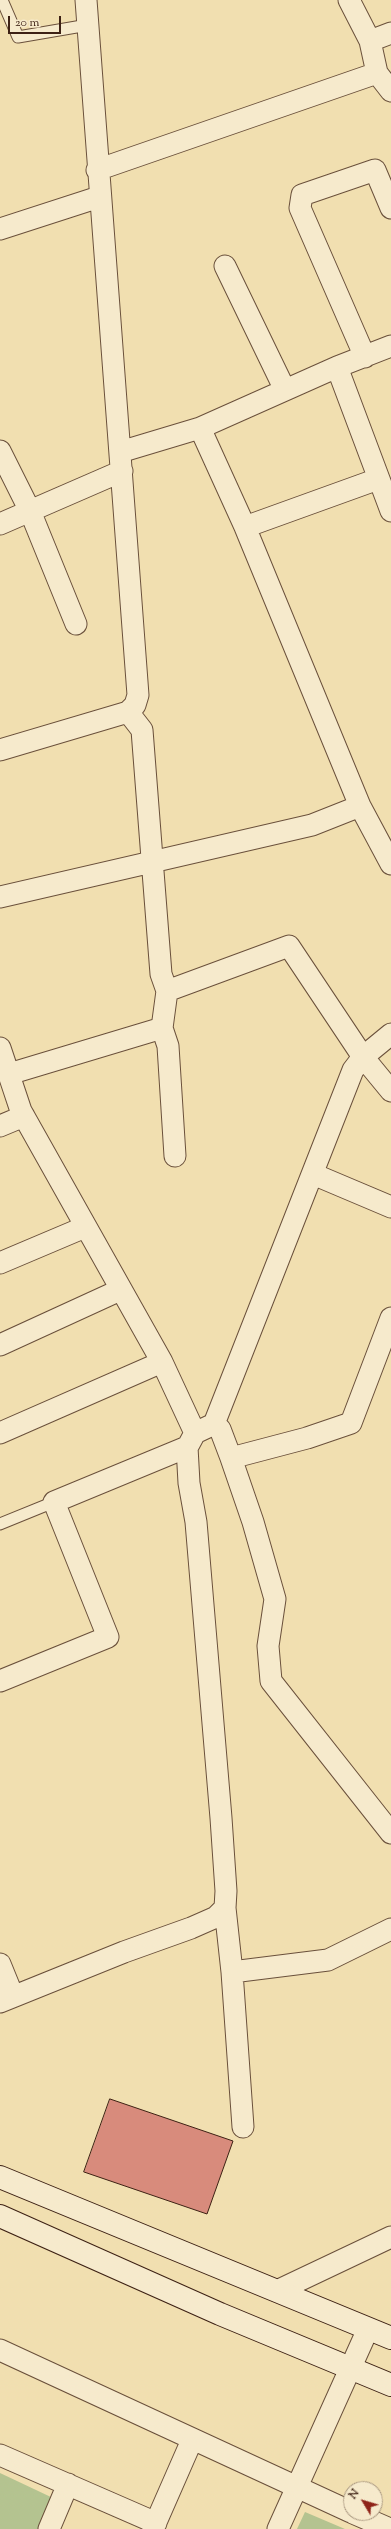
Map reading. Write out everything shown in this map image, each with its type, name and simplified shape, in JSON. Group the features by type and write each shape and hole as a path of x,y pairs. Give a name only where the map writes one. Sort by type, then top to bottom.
{"street":[{"path":"0,750 128,712 135,706 138,695 110,299 100,197 86,0"},
{"path":"349,0 370,41 377,73 391,91"},
{"path":"370,41 391,33"},
{"path":"98,170 377,73"},
{"path":"365,357 300,208 299,201 302,195 375,170 391,208"},
{"path":"0,229 100,197"},
{"path":"225,266 285,390"},
{"path":"0,524 30,511 121,461 391,346"},
{"path":"337,368 391,511"},
{"path":"200,428 245,527 360,806 391,864"},
{"path":"0,451 30,511 76,624"},
{"path":"245,527 378,478"},
{"path":"128,712 142,730 161,974 167,991 162,1028 168,1046 175,1156"},
{"path":"0,897 312,824 360,806"},
{"path":"167,991 289,946 363,1057 391,1091"},
{"path":"9,1074 162,1028"},
{"path":"0,1681 108,1637 54,1502 191,1440 214,1424 353,1070 363,1057 391,1034"},
{"path":"0,1048 24,1116 84,1227 162,1362 191,1440 189,1483 196,1522 221,1818 226,1891 225,1908 232,1972 244,2127"},
{"path":"0,1126 24,1116"},
{"path":"312,1174 391,1206"},
{"path":"0,1263 84,1227"},
{"path":"0,1345 120,1290"},
{"path":"231,1458 307,1438 350,1422 391,1318"},
{"path":"0,1433 162,1362"},
{"path":"214,1424 220,1429 231,1458 253,1522 275,1599 268,1646 271,1681 391,1833"},
{"path":"0,1964 6,1999 191,1928 216,1917 225,1908"},
{"path":"232,1972 328,1960 391,1929"},
{"path":"0,2177 391,2338"},
{"path":"0,2216 220,2314 391,2385"},
{"path":"278,2291 391,2237"},
{"path":"278,2529 368,2329"},
{"path":"0,2350 343,2509"},
{"path":"0,2455 68,2484 155,2526 192,2440"},
{"path":"49,2529 68,2484"},
{"path":"371,2521 390,2529"}],"lane":[{"path":"2,0 18,37 88,25"},
{"path":"0,1524 54,1502"}],"green space":[{"path":"0,2473 53,2498 39,2529 0,2529"},
{"path":"305,2512 345,2529 297,2529"}],"building":[{"path":"110,2099 233,2141 207,2214 84,2172"}]}
